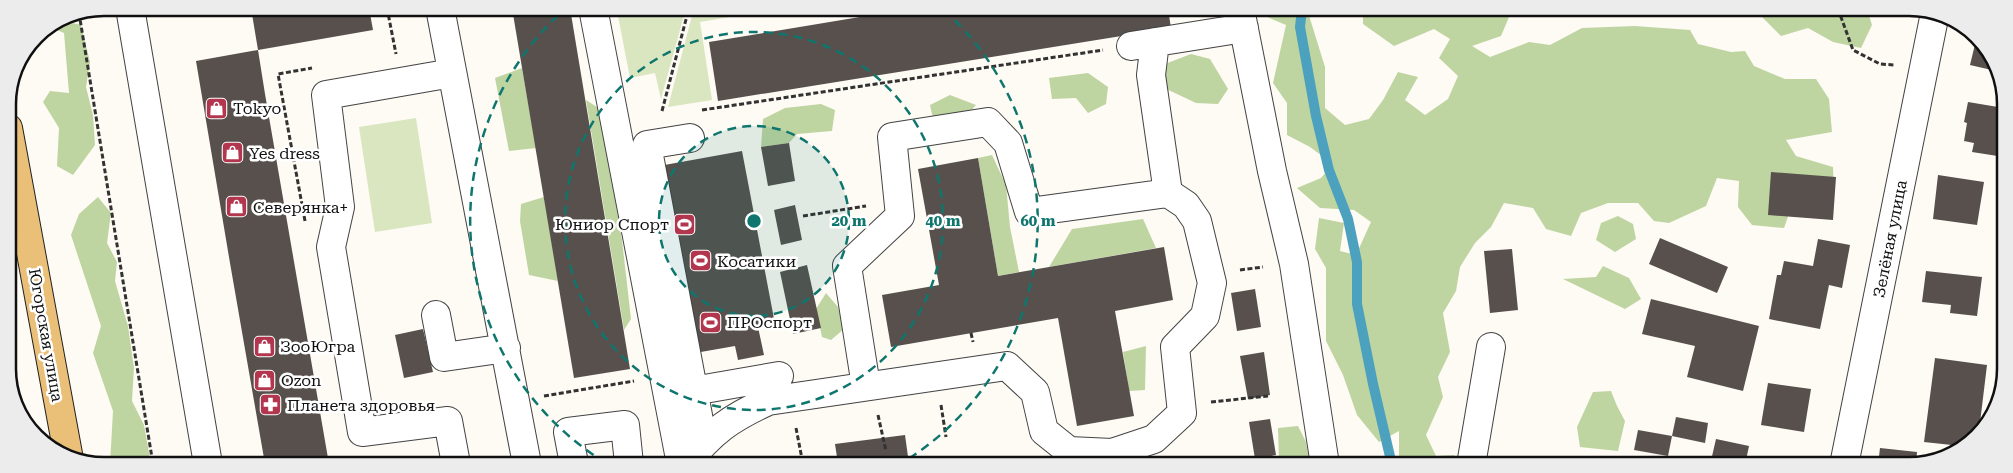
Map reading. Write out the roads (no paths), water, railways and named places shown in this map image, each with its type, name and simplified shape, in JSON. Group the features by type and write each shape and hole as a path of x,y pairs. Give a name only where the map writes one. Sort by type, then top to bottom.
{"main road":[{"name":"Югорская улица","path":"16,171 67,449"}],"street":[{"path":"131,16 207,457"},
{"path":"441,16 526,457"},
{"path":"595,16 679,457"},
{"path":"1168,193 1151,74 1143,44 1242,18 1272,171 1294,264 1324,457"},
{"name":"Зелёная улица","path":"1846,457 1935,20"},
{"path":"452,73 326,95 340,207 330,247 362,432 448,422 455,457"},
{"path":"691,457 703,442 737,416 768,401 1008,366 1035,392 1044,431 1069,451 1112,453 1154,439 1182,413 1174,346 1205,316 1212,283 1197,221 1186,206 1168,193 1029,212 1008,143 988,122 892,137 900,216 848,266 869,386"},
{"path":"690,138 647,145 703,442"},
{"path":"436,315 444,357 506,348"},
{"path":"1472,457 1490,347"},
{"path":"693,391 779,376"},
{"path":"573,457 568,432 625,425 628,457"}],"waterway":[{"path":"1301,16 1300,27 1316,116 1329,170 1348,219 1357,262 1357,304 1390,457"}],"place":[{"name":"Tokyo","path":"217,108"},
{"name":"Yes dress","path":"233,153"},
{"name":"Северянка+","path":"237,207"},
{"name":"Юниор Спорт","path":"685,224"},
{"name":"Косатики","path":"701,261"},
{"name":"ПРОспорт","path":"711,322"},
{"name":"ЗооЮгра","path":"264,346"},
{"name":"Ozon","path":"265,380"},
{"name":"Планета здоровья","path":"271,405"}]}
